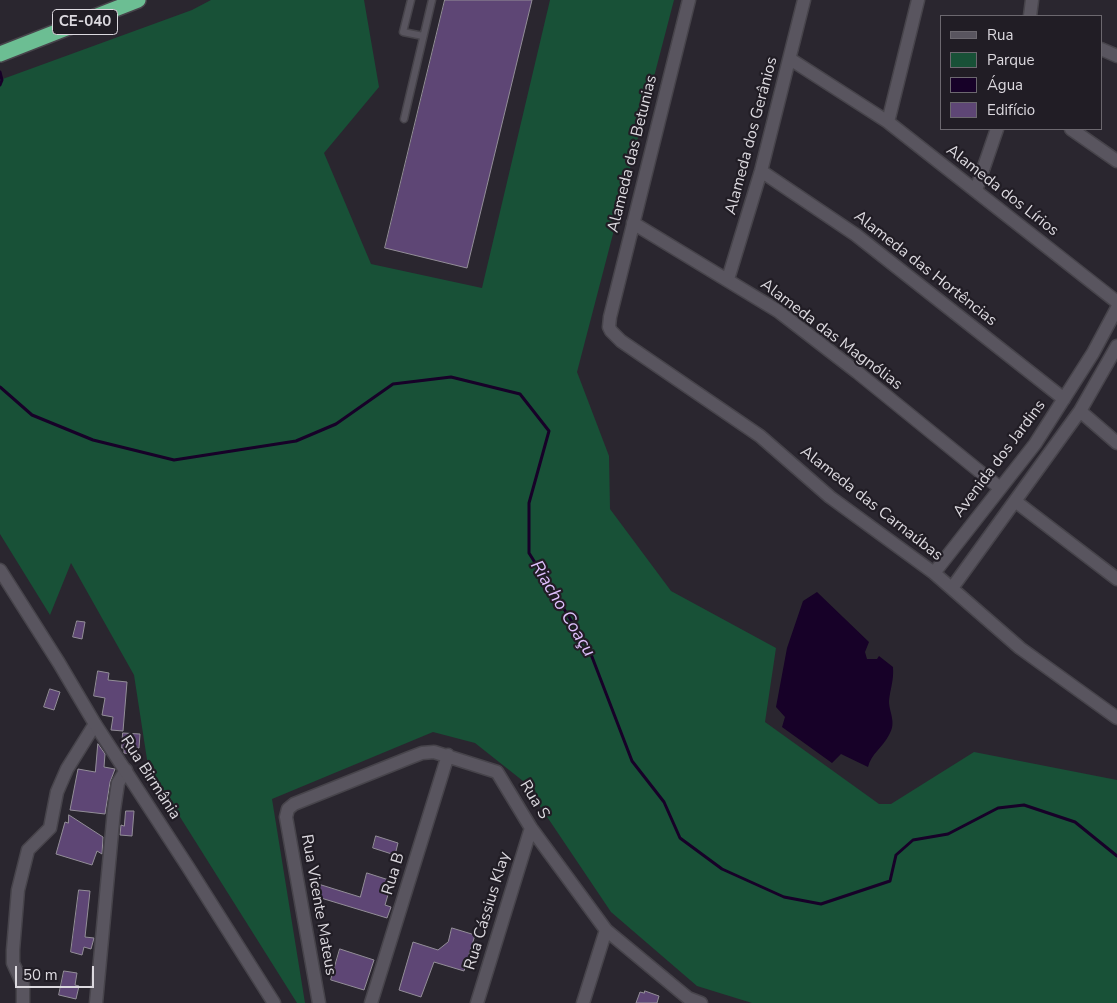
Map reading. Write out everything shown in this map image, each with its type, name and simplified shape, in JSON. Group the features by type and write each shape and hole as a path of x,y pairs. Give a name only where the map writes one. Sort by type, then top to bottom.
{"highway":[{"name":"CE-040","path":"0,54 138,0"}],"street":[{"name":"Alameda das Betunias","path":"610,317 689,0"},
{"name":"Alameda dos Gerânios","path":"728,279 761,171 804,0"},
{"path":"888,122 918,0"},
{"path":"1030,15 1032,0"},
{"path":"1102,49 1117,56"},
{"name":"Alameda dos Lírios","path":"790,59 888,122 1117,302"},
{"path":"976,190 997,130"},
{"path":"1072,130 1117,161"},
{"name":"Alameda das Hortências","path":"761,171 856,235 1064,399"},
{"name":"Alameda das Magnólias","path":"633,223 778,311 826,347 1000,488"},
{"name":"Avenida dos Jardins","path":"934,573 1035,444 1093,353 1117,308"},
{"name":"Alameda das Carnaúbas","path":"610,317 611,331 621,341 760,436 830,497 934,573 1020,648 1117,718"},
{"path":"952,588 1080,411 1117,346"},
{"path":"1093,353 1108,362"},
{"path":"1080,411 1117,443"},
{"path":"1035,444 1049,453"},
{"path":"1015,501 1117,580"},
{"name":"Rua Birmânia","path":"0,570 59,663 94,724 126,770 274,1003"},
{"path":"23,1003 23,985 13,963 13,950 18,890 28,850 50,828 57,792 67,769 94,724"},
{"name":"Rua S","path":"287,812 290,806 294,804 422,753 434,752 497,772 531,828 606,930 687,1000 701,1003"},
{"name":"Rua B","path":"371,1003 448,756"},
{"path":"96,1003 114,810 119,781 126,770"},
{"name":"Rua Vicente Mateus","path":"287,812 286,817 319,1003"},
{"name":"Rua Cássius Klay","path":"477,1003 531,828"},
{"path":"583,1003 606,930"}],"lane":[{"path":"410,0 403,32 423,36"},
{"path":"404,119 432,0"}],"green space":[{"path":"211,0 364,0 379,87 324,153 371,264 482,288 550,0 674,0 577,372 609,456 610,509 671,591 776,648 765,722 879,804 891,804 974,752 1117,780 1117,1003 752,1003 697,986 611,912 523,781 475,743 433,732 272,799 305,1003 297,1003 148,766 134,675 71,563 50,615 0,534 0,80 192,10"}],"water":[{"path":"817,592 869,642 865,652 867,659 877,659 879,656 893,667 889,701 893,722 891,730 868,767 841,754 832,763 782,727 785,717 776,707 787,648 803,601"}],"building":[{"path":"445,0 532,0 467,268 385,248"},
{"path":"77,621 85,622 82,639 73,637"},
{"path":"98,671 109,673 108,680 127,682 123,731 111,730 113,717 102,715 105,698 94,696"},
{"path":"50,689 60,692 54,710 44,707"},
{"path":"123,733 140,734 139,748 136,748 136,755 124,753 124,748 122,748"},
{"path":"98,744 105,754 104,767 115,769 110,782 105,814 70,810 78,769 95,772"},
{"path":"126,811 134,811 132,836 120,835 121,825 124,826"},
{"path":"69,815 103,837 102,854 97,851 92,865 56,854 65,822 68,823"},
{"path":"376,836 398,843 395,855 373,848"},
{"path":"367,873 392,881 385,905 391,907 387,918 311,895 315,883 360,897"},
{"path":"79,890 90,891 85,937 94,938 91,949 84,947 82,955 71,952"},
{"path":"452,928 475,935 464,971 434,962 421,997 399,990 413,942 438,950 448,942"},
{"path":"340,949 374,960 364,990 331,980"},
{"path":"64,971 77,973 75,985 79,986 76,999 59,995"},
{"path":"645,991 659,996 657,1003 636,1003 640,992 644,993"}],"waterway":[{"name":"Riacho Coaçu","path":"0,72 2,80 0,85"},
{"name":"Riacho Coaçu","path":"0,387 32,415 93,440 174,460 296,441 336,424 393,384 451,377 520,394 549,431 529,503 529,553 589,649 632,761 664,802 680,838 722,869 784,897 821,904 890,881 896,855 913,840 948,834 998,808 1024,805 1075,822 1117,856"}]}
